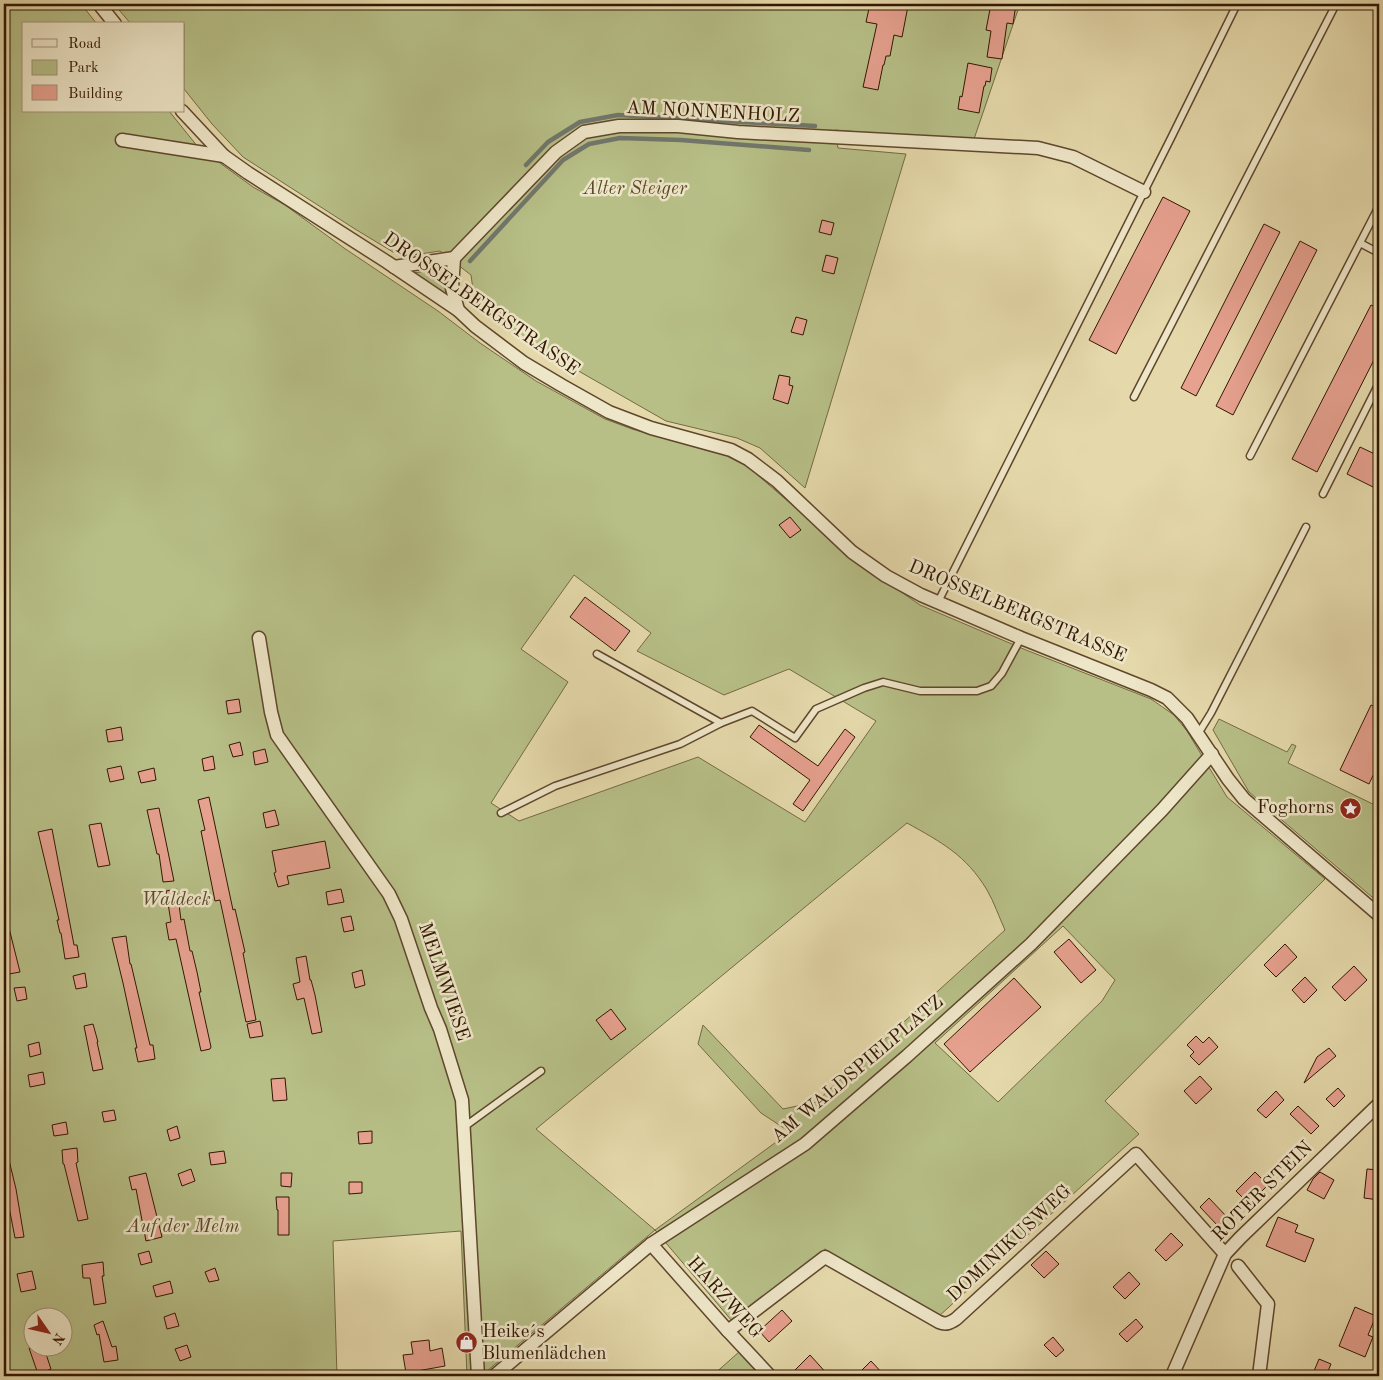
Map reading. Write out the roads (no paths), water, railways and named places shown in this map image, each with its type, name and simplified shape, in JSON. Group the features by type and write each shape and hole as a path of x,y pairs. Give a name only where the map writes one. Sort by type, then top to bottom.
{"street":[{"path":"99,4 113,22"},
{"name":"DROSSELBERGSTRASSE","path":"183,112 224,156 458,310 524,363 609,412 650,428 732,450 748,459 777,481 852,552 886,576 921,595 1167,698 1187,718 1228,779 1244,799 1379,915"},
{"name":"AM NONNENHOLZ","path":"454,258 556,152 584,132 619,126 678,126 748,133 1038,148 1073,157 1144,192"},
{"path":"122,140 224,156"},
{"path":"394,267 454,258 452,288 458,310"},
{"name":"MELMWIESE","path":"259,638 271,712 277,735 389,894 401,919 431,1008 440,1028 462,1100 478,1376"},
{"name":"AM WALDSPIELPLATZ","path":"494,1376 651,1244 805,1144 907,1056 1030,944 1162,810 1212,754"},
{"name":"ROTER STEIN","path":"1172,1376 1225,1254 1379,1104"},
{"name":"DOMINIKUSWEG","path":"728,1332 825,1257 939,1322 950,1324 1136,1154 1225,1254"},
{"name":"HARZWEG","path":"651,1244 728,1332 770,1376"},
{"path":"1238,1266 1268,1304 1259,1376"}],"lane":[{"path":"938,602 1237,4"},
{"path":"1134,397 1336,4"},
{"path":"1250,456 1379,206"},
{"path":"1360,243 1379,253"},
{"path":"1323,494 1379,383"},
{"path":"1198,734 1211,713 1306,526"},
{"path":"501,813 555,786 680,744 721,723 752,711 795,738 816,709 864,688 883,682 920,692 977,691 991,686 1002,673 1021,638"},
{"path":"597,654 721,723"},
{"path":"464,1127 541,1071"}],"waterway":[{"path":"526,165 548,142 580,122 618,115 815,126"},
{"path":"470,261 563,160 589,144 620,138 681,140 809,150"}],"place":[{"name":"Foghorns","path":"1350,808"},
{"name":"Heike´s Blumenlädchen","path":"466,1343"}],"park label":[{"name":"Alter Steiger","path":"635,189"},
{"name":"Waldeck","path":"176,900"},
{"name":"Auf der Melm","path":"183,1227"}]}
